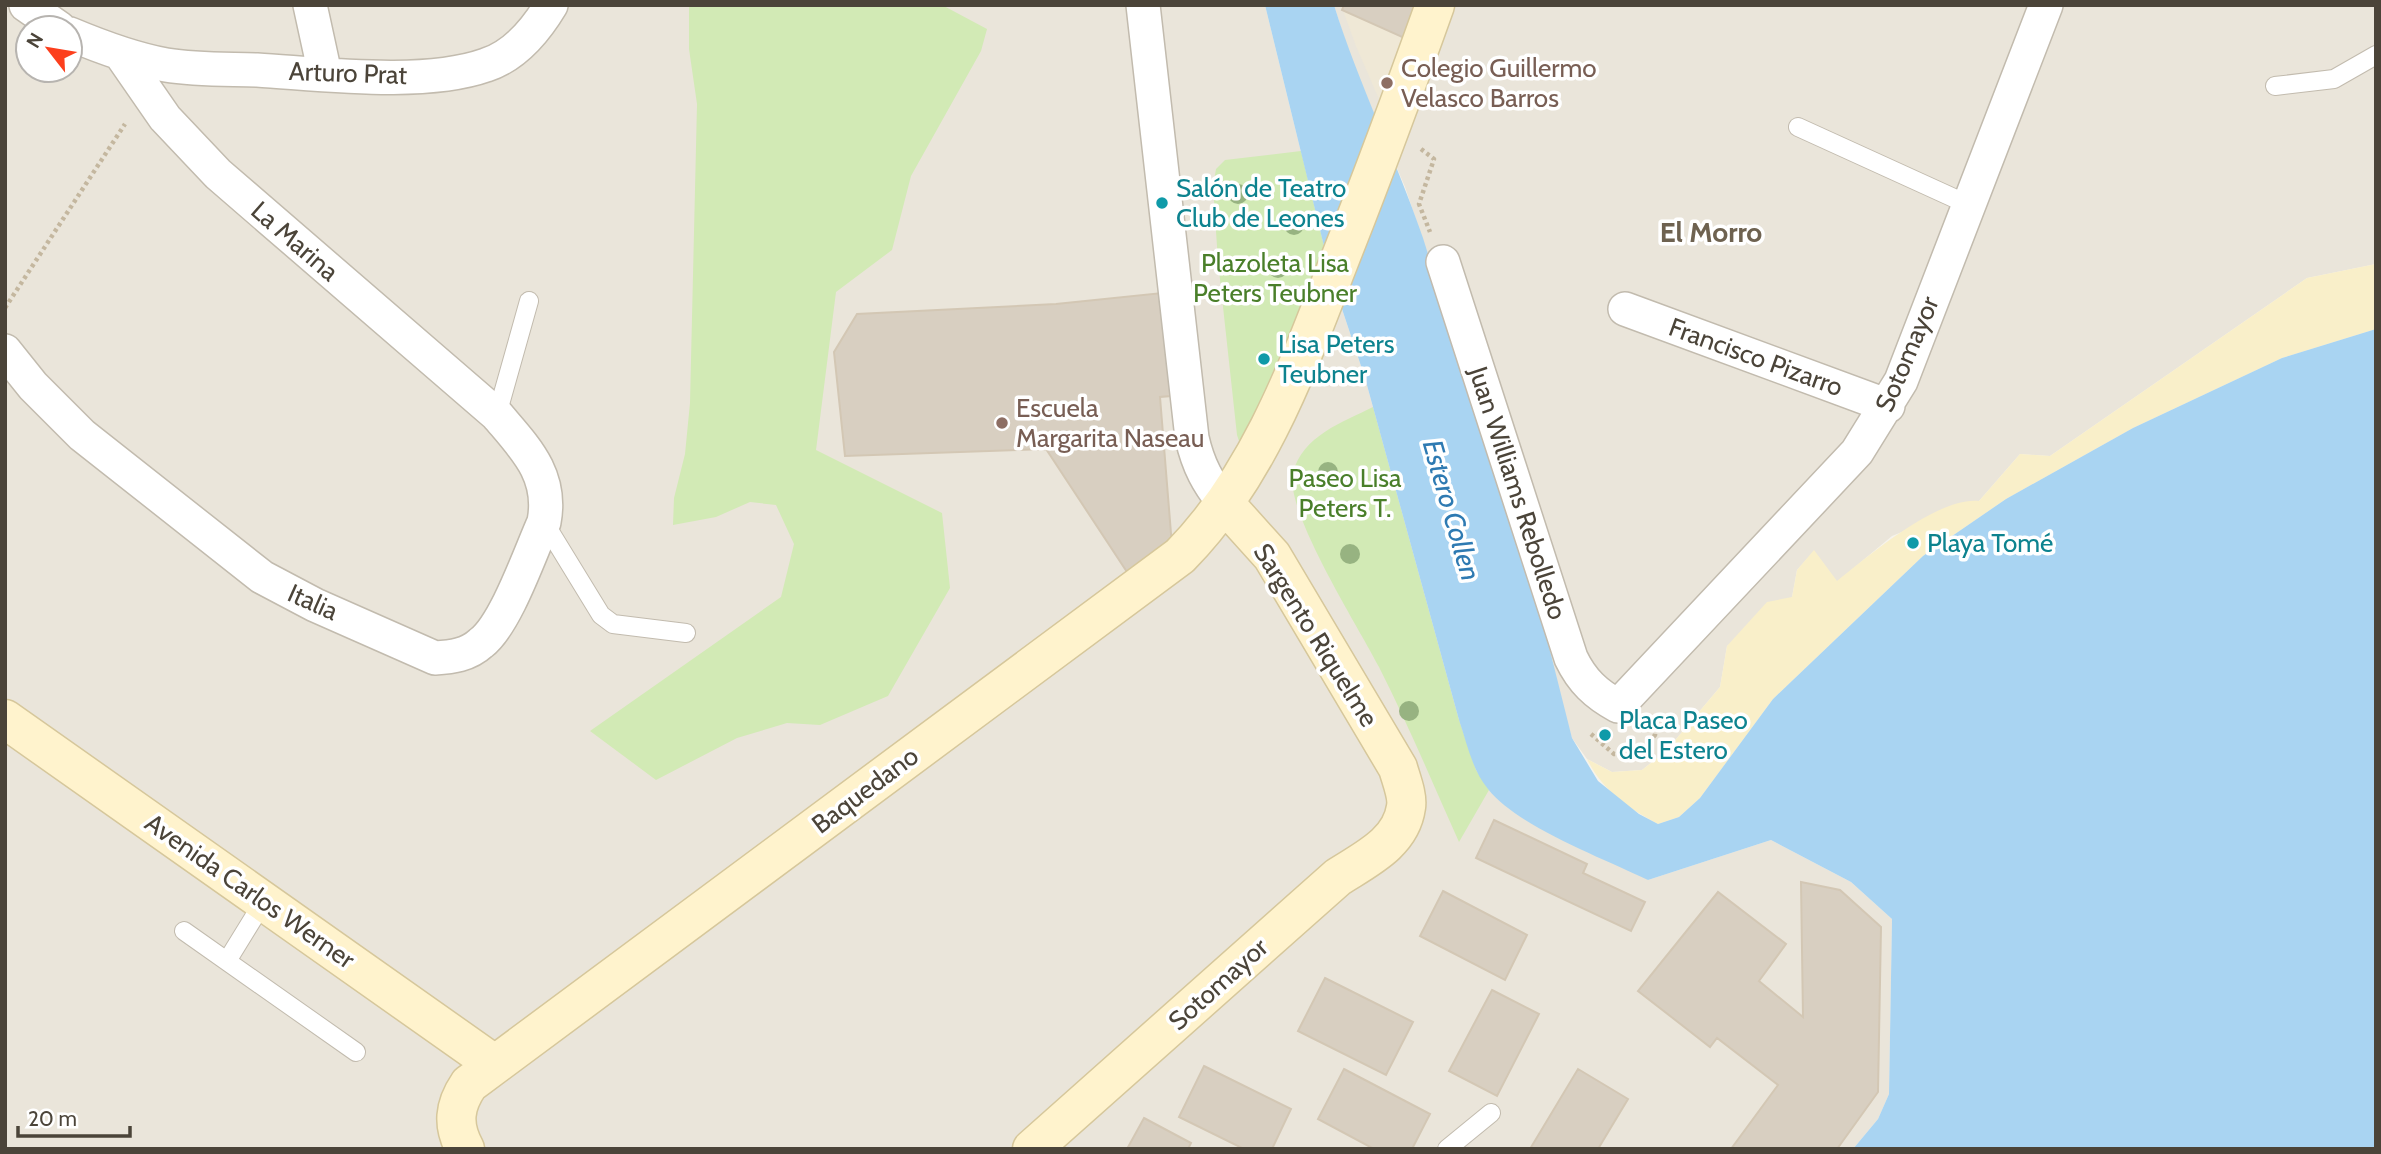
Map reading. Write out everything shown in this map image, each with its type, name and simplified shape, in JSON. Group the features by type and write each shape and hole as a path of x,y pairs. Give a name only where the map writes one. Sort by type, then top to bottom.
{"main road":[{"name":"Baquedano","path":"465,1149 455,1119 459,1101 469,1084 1169,564 1226,505 1292,380 1310,338 1392,128 1435,5"},
{"name":"Sargento Riquelme","path":"1226,505 1272,556 1398,768 1407,804 1402,819"},
{"name":"Avenida Carlos Werner","path":"5,719 494,1064"},
{"name":"Sotomayor","path":"1036,1147 1338,877 1387,845 1402,819"}],"street":[{"path":"310,5 325,74"},
{"name":"Arturo Prat","path":"120,53 169,65 325,74 434,75 487,65 517,47 551,5"},
{"name":"Sargento Riquelme","path":"1143,5 1192,438 1197,461 1212,488 1226,505"},
{"name":"Sotomayor","path":"1618,706 1857,452 1888,406 1901,381 1967,204 2046,5"},
{"path":"84,39 120,53"},
{"name":"La Marina","path":"120,53 145,93 186,142 218,174 497,415 526,449"},
{"name":"Juan Williams Rebolledo","path":"1443,262 1571,658 1586,683 1600,696 1618,706"},
{"name":"Francisco Pizarro","path":"1625,309 1888,406"},
{"name":"Italia","path":"5,351 33,386 82,435 254,572 305,601 435,658 453,657 470,651 492,632 544,522 546,500 543,478 526,449"}],"lane":[{"path":"2275,86 2334,79 2376,55"},
{"path":"1798,127 1967,204"},
{"path":"497,415 529,301"},
{"path":"544,522 601,615 613,624 686,633"},
{"path":"227,961 264,901"},
{"path":"184,931 356,1052"},
{"path":"1447,1149 1491,1113"}],"path":[{"path":"5,308 145,93"},
{"path":"1392,128 1434,159 1419,204 1443,262"}],"shaded area":[{"path":"5,5 1265,5 1332,279 1365,378 1459,720 1648,880 1771,840 1851,882 1892,919 1889,1094 1878,1119 1853,1149 5,1149"},
{"path":"1334,5 2376,5 2376,264 2307,278 2050,456 2020,454 1979,501 1892,536 1837,582 1814,551 1797,570 1792,597 1727,646 1720,687 1666,751 1642,770 1612,772 1587,759 1572,738 1422,238 1405,187 1352,62"},
{"name":"Colegio Guillermo Velasco Barros","path":"1341,5 1432,5 1388,120 1356,46"}],"green space":[{"path":"689,5 942,5 987,29 981,51 911,176 892,250 836,292 816,450 942,513 950,588 888,696 820,725 787,723 737,738 656,780 590,731 781,597 794,544 776,505 750,502 716,517 673,525 674,498 685,454 690,403 697,104 689,49"},
{"name":"Plazoleta Lisa Peters Teubner","path":"1301,151 1332,279 1241,447 1237,435 1218,261 1213,186 1216,169 1225,160"},
{"name":"Paseo Lisa Peters T.","path":"1373,407 1459,720 1476,770 1489,790 1459,842 1390,689 1311,541 1293,491 1293,473 1305,449 1325,432"}],"sand":[{"name":"Playa Tomé","path":"2376,264 2376,329 2282,358 2133,428 2006,499 1923,556 1773,699 1700,798 1679,817 1658,824 1617,797 1593,770 1587,759 1612,772 1642,770 1666,751 1720,687 1727,646 1767,602 1792,597 1797,570 1814,550 1837,581 1885,543 1925,518 1963,502 1979,501 2020,454 2050,456 2307,278"}],"water":[{"name":"Estero Collen","path":"1265,5 1334,5 1423,238 1541,615 1572,738 1598,781 1639,814 1658,824 1679,817 1700,798 1773,699 1923,556 2006,499 2133,428 2282,358 2376,329 2376,1149 1853,1149 1878,1119 1889,1094 1892,919 1851,882 1771,840 1648,880 1540,829 1502,803 1488,789 1474,765 1459,720 1365,378 1332,279"}],"building":[{"path":"1344,5 1424,5 1411,41 1342,10"},
{"name":"Escuela Margarita Naseau","path":"1162,293 1171,396 1160,397 1172,546 1131,578 1046,449 845,456 834,352 857,314 1056,304"},
{"path":"1494,820 1587,864 1583,873 1645,902 1631,931 1476,858"},
{"path":"1801,882 1840,890 1881,927 1878,1092 1837,1149 1731,1149 1778,1085 1717,1038 1710,1047 1638,991 1718,892 1786,944 1759,981 1803,1017"},
{"path":"1443,891 1527,935 1505,980 1420,936"},
{"path":"1325,978 1413,1022 1386,1075 1298,1031"},
{"path":"1492,990 1539,1014 1497,1096 1449,1071"},
{"path":"1204,1066 1291,1109 1272,1149 1244,1149 1179,1117"},
{"path":"1344,1069 1430,1114 1412,1149 1374,1149 1318,1119"},
{"path":"1578,1069 1628,1099 1598,1149 1530,1149"},
{"path":"1144,1118 1191,1143 1188,1149 1127,1149"}],"place":[{"name":"Colegio Guillermo Velasco Barros","path":"1387,83"},
{"name":"Salón de Teatro Club de Leones","path":"1162,203"},
{"name":"Lisa Peters Teubner","path":"1264,359"},
{"name":"Escuela Margarita Naseau","path":"1002,423"},
{"name":"Playa Tomé","path":"1913,543"},
{"name":"Placa Paseo del Estero","path":"1605,735"}],"district":[{"name":"El Morro","path":"1711,232"}]}
